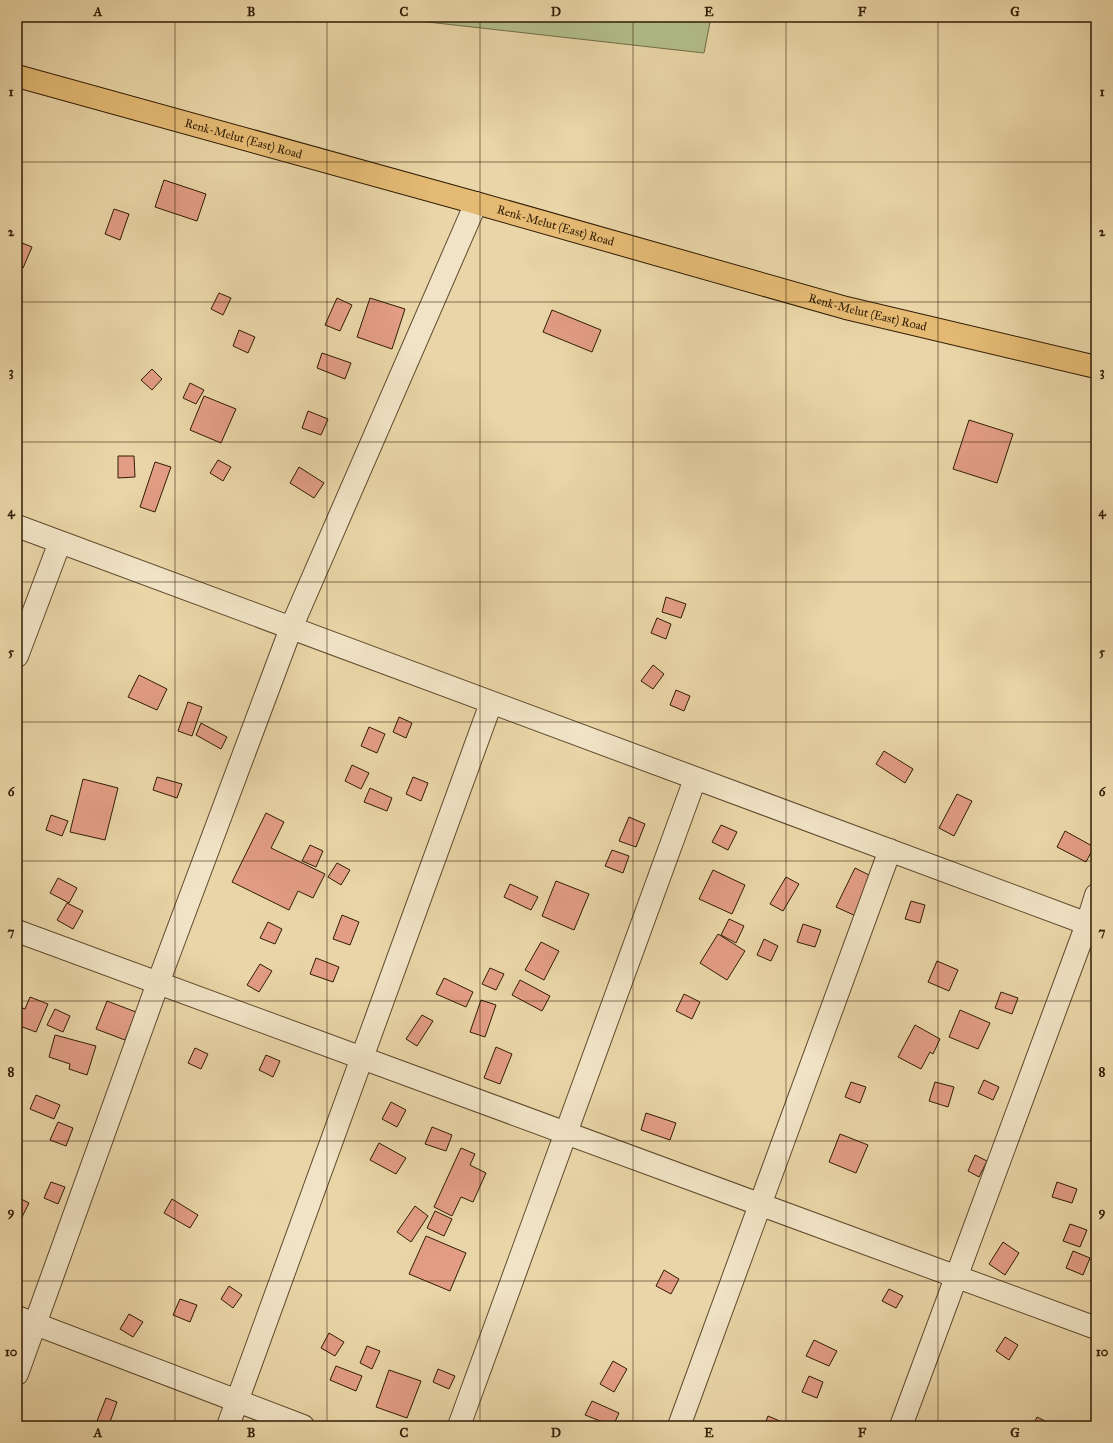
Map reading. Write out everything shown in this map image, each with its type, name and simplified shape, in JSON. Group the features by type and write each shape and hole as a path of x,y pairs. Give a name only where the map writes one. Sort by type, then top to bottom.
{"main road":[{"name":"Renk-Melut (East) Road","path":"17,76 476,203 846,308 1096,367"}],"street":[{"path":"17,1374 26,1321 158,983 291,628 476,203"},
{"path":"17,526 1091,925"},
{"path":"17,656 60,542"},
{"path":"228,1426 491,703"},
{"path":"459,1426 695,779"},
{"path":"679,1426 890,850"},
{"path":"901,1426 956,1277 1091,925 1096,895"},
{"path":"17,931 1096,1328"},
{"path":"26,1321 303,1426"}],"green space":[{"path":"383,17 711,17 704,53"}],"building":[{"path":"164,180 206,194 197,221 155,207"},
{"path":"114,209 129,214 120,240 105,234"},
{"path":"17,241 32,247 23,268 17,266"},
{"path":"219,293 231,298 223,315 211,309"},
{"path":"337,298 352,305 340,331 325,325"},
{"path":"370,298 405,309 392,349 357,337"},
{"path":"552,310 601,330 592,352 543,332"},
{"path":"239,330 255,337 248,353 233,346"},
{"path":"322,353 351,363 345,379 317,368"},
{"path":"152,369 162,379 152,390 141,380"},
{"path":"190,383 204,390 196,404 183,398"},
{"path":"204,396 236,409 221,443 190,430"},
{"path":"308,411 328,419 321,435 302,428"},
{"path":"969,420 1013,434 997,483 953,469"},
{"path":"118,456 134,456 135,477 118,478"},
{"path":"218,460 231,467 223,481 210,473"},
{"path":"155,462 171,467 155,512 140,507"},
{"path":"299,467 324,483 314,498 290,483"},
{"path":"666,597 686,604 681,618 662,612"},
{"path":"657,618 671,624 666,639 651,633"},
{"path":"653,665 664,674 653,689 641,681"},
{"path":"139,675 167,689 157,710 128,697"},
{"path":"676,690 690,696 684,711 670,705"},
{"path":"188,702 202,707 192,736 178,731"},
{"path":"399,717 412,723 406,738 393,732"},
{"path":"201,723 227,737 221,749 196,735"},
{"path":"369,727 385,734 377,753 361,746"},
{"path":"884,751 913,769 905,783 876,764"},
{"path":"352,765 369,773 361,789 345,781"},
{"path":"157,777 182,784 177,798 153,790"},
{"path":"413,777 428,783 421,801 406,794"},
{"path":"83,779 118,788 105,840 70,832"},
{"path":"370,788 392,798 387,811 364,802"},
{"path":"957,794 972,801 954,836 939,828"},
{"path":"266,813 284,822 271,848 325,874 313,898 298,891 289,910 232,882"},
{"path":"51,815 68,821 62,836 46,830"},
{"path":"629,817 645,824 636,847 619,841"},
{"path":"721,825 737,832 728,850 712,842"},
{"path":"1065,831 1094,847 1086,862 1057,847"},
{"path":"310,845 323,851 316,867 302,861"},
{"path":"612,850 629,856 623,873 605,866"},
{"path":"337,863 350,870 341,885 328,877"},
{"path":"855,868 877,879 858,917 836,907"},
{"path":"713,870 745,885 732,914 699,899"},
{"path":"786,877 799,884 783,911 770,904"},
{"path":"58,878 77,888 69,903 50,893"},
{"path":"556,881 589,894 574,930 542,916"},
{"path":"510,884 538,897 531,910 504,897"},
{"path":"911,901 925,905 920,923 905,919"},
{"path":"67,903 83,911 73,929 57,920"},
{"path":"342,915 359,922 350,945 333,939"},
{"path":"729,919 744,926 736,943 721,935"},
{"path":"268,922 282,929 275,944 260,938"},
{"path":"803,924 821,930 815,947 797,942"},
{"path":"718,934 745,951 727,980 700,963"},
{"path":"764,939 778,946 771,961 757,955"},
{"path":"541,942 559,951 544,980 525,970"},
{"path":"316,958 339,967 333,982 310,974"},
{"path":"937,961 958,970 949,991 928,982"},
{"path":"260,964 272,971 259,992 247,985"},
{"path":"490,968 504,974 496,990 482,984"},
{"path":"444,978 473,992 466,1007 436,994"},
{"path":"520,980 550,996 542,1011 512,995"},
{"path":"1001,992 1018,998 1012,1014 995,1008"},
{"path":"684,994 700,1002 692,1019 676,1011"},
{"path":"30,997 48,1004 36,1032 17,1025 17,1006 25,1009"},
{"path":"481,1000 496,1005 485,1037 470,1032"},
{"path":"107,1001 136,1012 125,1040 96,1029"},
{"path":"55,1009 70,1016 63,1032 47,1025"},
{"path":"960,1010 990,1023 978,1049 949,1037"},
{"path":"422,1015 433,1021 417,1046 406,1039"},
{"path":"915,1025 940,1039 933,1054 930,1052 921,1069 898,1057"},
{"path":"55,1035 96,1046 87,1075 69,1069 70,1064 49,1057"},
{"path":"496,1047 512,1054 500,1084 484,1078"},
{"path":"195,1048 208,1054 201,1069 188,1063"},
{"path":"266,1055 280,1061 273,1077 259,1070"},
{"path":"1096,1065 1096,1078 1091,1076"},
{"path":"984,1080 999,1087 993,1100 978,1093"},
{"path":"851,1082 866,1087 860,1103 845,1097"},
{"path":"935,1082 954,1087 948,1107 929,1101"},
{"path":"36,1095 60,1105 54,1119 30,1109"},
{"path":"391,1102 406,1110 397,1127 382,1119"},
{"path":"646,1113 676,1123 670,1140 641,1130"},
{"path":"58,1122 73,1128 66,1146 50,1140"},
{"path":"432,1127 452,1135 446,1151 425,1144"},
{"path":"840,1134 868,1145 856,1173 829,1162"},
{"path":"379,1143 406,1158 396,1174 370,1160"},
{"path":"461,1148 475,1154 470,1165 486,1173 473,1202 461,1197 452,1216 434,1207"},
{"path":"975,1155 987,1161 979,1177 968,1171"},
{"path":"51,1182 65,1187 58,1204 44,1198"},
{"path":"1057,1182 1077,1189 1072,1203 1052,1197"},
{"path":"17,1197 29,1203 18,1225 17,1224"},
{"path":"172,1199 198,1215 190,1228 164,1213"},
{"path":"415,1206 428,1216 411,1242 397,1232"},
{"path":"435,1211 452,1219 444,1236 427,1228"},
{"path":"1070,1224 1087,1230 1080,1247 1063,1241"},
{"path":"426,1236 466,1253 450,1291 409,1274"},
{"path":"1003,1242 1019,1253 1005,1275 989,1264"},
{"path":"1073,1251 1090,1258 1083,1275 1066,1268"},
{"path":"664,1270 679,1279 671,1294 656,1286"},
{"path":"229,1286 242,1295 233,1308 221,1299"},
{"path":"889,1289 903,1296 896,1308 882,1301"},
{"path":"180,1299 197,1305 190,1322 173,1315"},
{"path":"129,1314 143,1322 133,1337 120,1329"},
{"path":"329,1333 344,1342 335,1356 321,1348"},
{"path":"1005,1337 1018,1345 1009,1360 996,1351"},
{"path":"814,1340 837,1351 829,1366 806,1356"},
{"path":"367,1346 380,1351 372,1369 360,1363"},
{"path":"613,1361 627,1369 614,1392 600,1384"},
{"path":"336,1366 362,1376 356,1391 330,1380"},
{"path":"438,1369 455,1376 449,1389 433,1382"},
{"path":"389,1370 421,1381 407,1418 376,1407"},
{"path":"809,1376 823,1382 817,1398 802,1392"},
{"path":"106,1398 117,1402 109,1425 97,1421"},
{"path":"592,1401 619,1413 613,1426 585,1415"},
{"path":"768,1416 782,1422 781,1426 764,1426"},
{"path":"1037,1417 1055,1426 1033,1426"}]}
